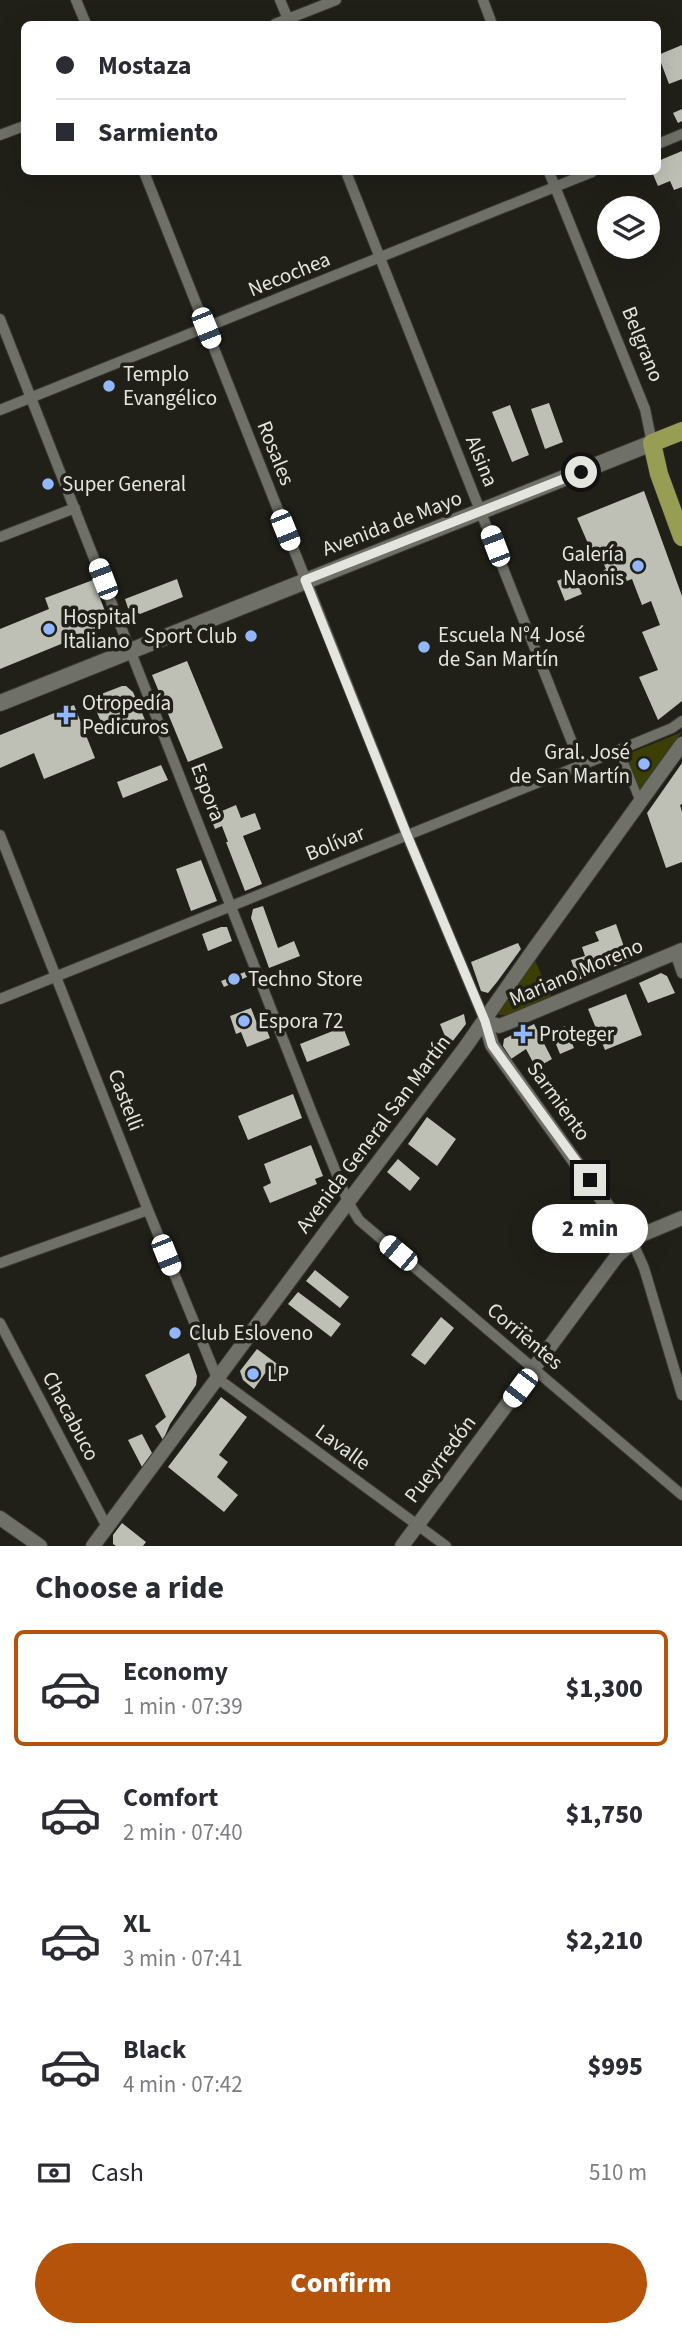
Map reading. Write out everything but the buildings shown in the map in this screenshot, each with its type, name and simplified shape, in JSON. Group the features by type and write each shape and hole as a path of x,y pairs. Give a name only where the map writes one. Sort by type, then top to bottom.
{"main road":[{"name":"Avenida de Mayo","path":"0,703 682,431"},
{"name":"Belgrano","path":"652,443 659,474 682,537"}],"street":[{"path":"76,0 85,21"},
{"path":"280,0 289,21"},
{"path":"291,21 336,0"},
{"path":"482,0 491,21"},
{"path":"0,135 21,126"},
{"path":"661,143 682,134"},
{"name":"Rosales","path":"145,175 407,835 485,1021"},
{"name":"Alsina","path":"347,175 581,765"},
{"name":"Belgrano","path":"550,175 645,410 652,443"},
{"name":"Necochea","path":"0,410 585,175"},
{"name":"Espora","path":"0,319 348,1202"},
{"path":"0,537 75,508"},
{"name":"Bolívar","path":"0,999 619,750 672,728 682,721"},
{"name":"Avenida General San Martín","path":"93,1546 485,1021 534,948 682,744"},
{"path":"619,750 640,803"},
{"name":"Castelli","path":"0,835 148,1210 218,1378"},
{"path":"679,952 682,973"},
{"name":"Mariano Moreno","path":"485,1021 499,1026 679,952"},
{"name":"Sarmiento","path":"485,1021 492,1045 632,1241 644,1268 682,1395"},
{"name":"Corrientes","path":"348,1202 359,1220 682,1495"},
{"path":"0,1263 148,1210"},
{"name":"Pueyrredón","path":"402,1546 604,1272 632,1241 682,1218"},
{"name":"Chacabuco","path":"0,1323 107,1527"},
{"name":"Lavalle","path":"218,1378 446,1546"},
{"path":"0,1518 40,1546"}],"shaded area":[{"path":"682,732 652,775 633,796 618,758"},
{"path":"534,958 551,996 510,1015 499,1015 497,1010"}],"place":[{"name":"Templo Evangélico","path":"109,386"},
{"name":"Super General","path":"48,484"},
{"name":"Galería Naonis","path":"638,566"},
{"name":"Hospital Italiano","path":"49,629"},
{"name":"Sport Club","path":"251,636"},
{"name":"Escuela N°4 José de San Martín","path":"424,647"},
{"name":"Otropedía Pedicuros","path":"66,715"},
{"name":"Gral. José de San Martín","path":"644,764"},
{"name":"Techno Store","path":"234,979"},
{"name":"Espora 72","path":"244,1021"},
{"name":"Proteger","path":"523,1034"},
{"name":"Club Esloveno","path":"175,1333"},
{"name":"LP","path":"253,1374"}],"route":[{"path":"581,472 305,580 485,1021 492,1045 590,1180"}]}
